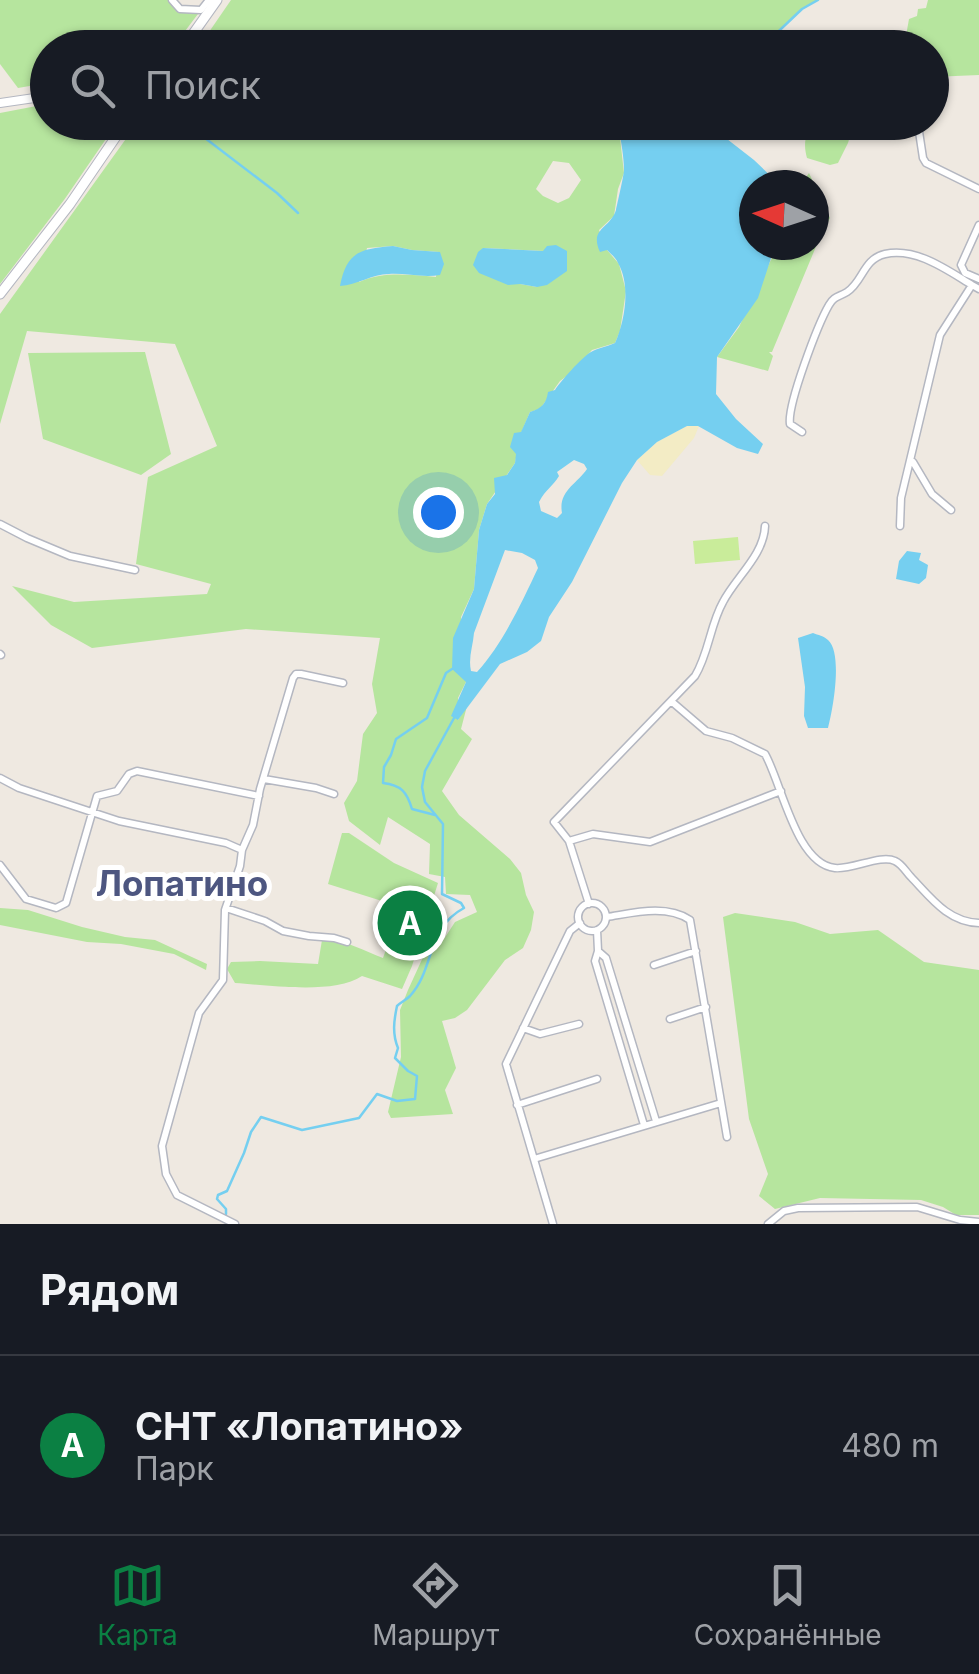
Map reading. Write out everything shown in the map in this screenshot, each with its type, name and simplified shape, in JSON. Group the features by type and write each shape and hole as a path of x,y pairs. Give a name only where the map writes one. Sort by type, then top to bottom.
{"main road":[{"path":"196,30 218,0"},
{"path":"0,294 114,140"}],"street":[{"path":"172,0 180,9 200,10 209,0"},
{"path":"0,103 30,99"},
{"path":"920,140 926,163 979,189"},
{"path":"977,284 961,265 979,225"},
{"path":"802,432 790,424 790,412 826,310 835,296 848,292 874,259 892,254 924,258 977,284"},
{"path":"900,526 902,498 940,334 977,284"},
{"path":"912,461 932,494 951,510"},
{"path":"0,524 70,556 135,570"},
{"path":"589,904 570,841 554,822 699,669 719,610 758,548 765,526"},
{"path":"235,1224 177,1195 166,1174 162,1151 199,1012 223,980 226,908 242,850 254,825 293,678 296,674 344,683"},
{"path":"671,701 706,731 765,754 800,837 820,863 833,868 888,859 898,862 942,910 955,918 979,923"},
{"path":"0,865 26,899 56,908 66,902 97,796 117,791 129,774 137,771 260,796"},
{"path":"0,778 119,821 226,843 242,850"},
{"path":"264,779 334,794"},
{"path":"570,841 593,834 650,842 782,791"},
{"path":"589,904 602,906 606,917 603,926 596,930 585,929 578,914 589,904"},
{"path":"226,908 283,930 347,942"},
{"path":"606,917 658,910 690,920 727,1138"},
{"path":"553,1224 506,1064 570,930 580,923"},
{"path":"596,930 595,961 644,1125"},
{"path":"654,965 696,950"},
{"path":"598,951 606,958 656,1121"},
{"path":"670,1020 706,1007"},
{"path":"523,1028 540,1034 578,1024"},
{"path":"518,1105 597,1079"},
{"path":"534,1159 721,1102"},
{"path":"768,1224 784,1210 798,1208 917,1207 979,1222"}],"green space":[{"path":"0,0 172,0 180,9 201,10 186,30 30,30 30,86 18,88 0,64"},
{"path":"231,0 818,0 779,30 210,30"},
{"path":"928,0 979,0 979,75 949,76 949,30 907,30 909,19 917,16 918,9 926,8"},
{"path":"30,107 30,140 105,140 0,284 0,113"},
{"path":"125,140 620,140 624,173 614,216 599,230 607,250 619,264 626,291 620,331 615,343 592,350 560,381 540,409 530,412 515,463 487,504 479,530 474,589 461,617 466,682 458,698 458,720 467,706 461,729 472,739 442,791 459,815 521,873 534,912 523,948 505,960 467,1010 442,1021 456,1068 445,1090 453,1114 391,1118 388,1112 401,1057 400,1010 408,990 424,955 444,939 455,922 477,912 470,895 446,894 445,877 429,874 430,844 388,817 380,845 349,821 344,803 357,781 363,734 377,713 372,684 380,638 246,629 92,648 51,625 12,586 74,602 207,594 211,584 136,564 148,477 217,446 175,344 27,331 0,424 0,314","holes":["553,161 569,163 581,180 569,198 558,203 543,196 536,189","393,246 439,252 436,277 388,275 359,282 367,248","484,248 544,251 537,287 520,284"]},
{"path":"806,140 849,140 838,163 830,165 807,158"},
{"path":"771,260 810,260 769,352 773,356 768,371 717,357 739,327"},
{"path":"145,352 171,454 141,475 43,439 28,353"},
{"path":"738,537 740,560 695,564 693,541"},
{"path":"342,833 349,833 394,863 438,883 402,989 362,976 318,987 235,983 227,969 231,962 318,964 322,940 345,943 383,958 401,907 328,884"},
{"path":"0,908 28,910 82,927 155,940 207,964 206,970 174,954 0,925"},
{"path":"735,913 795,922 830,934 878,930 924,962 979,970 979,1215 956,1215 921,1200 820,1198 775,1209 759,1196 768,1174 749,1119 723,917"}],"sand":[{"path":"687,426 699,426 694,438 662,476 650,475 637,460 657,442"}],"water":[{"path":"621,140 728,140 764,170 739,170 739,260 770,260 758,298 717,357 716,394 763,444 758,454 737,448 698,426 687,426 657,442 637,460 549,617 541,641 500,664 458,720 451,716 466,682 452,669 453,638 474,589 479,530 487,504 495,494 494,478 507,475 515,463 516,454 510,447 514,433 521,432 530,412 543,405 548,392 555,390 587,354 615,343 622,324 622,272 607,250 600,252 597,238 616,210 622,184","holes":["574,460 587,469 566,493 562,513 557,518 541,511 539,502 559,476 557,472","505,550 535,560 538,568 511,623 477,672 471,671 474,633"]},
{"path":"556,245 567,251 567,271 547,285 508,285 479,273 473,265 483,248 543,251"},
{"path":"393,246 440,252 444,264 440,275 383,274 340,286 352,258 373,248"},
{"path":"907,551 921,553 919,560 928,565 926,578 919,584 896,579 899,561"},
{"path":"813,633 828,640 835,657 828,728 808,728 804,716 805,687 798,638"}],"waterway":[{"path":"780,30 818,0"},
{"path":"208,140 298,213"},
{"path":"435,815 412,809 402,790 383,783 384,767 396,739 427,718 446,673 452,669"},
{"path":"226,1214 218,1195 227,1191 261,1117 302,1130 359,1118 377,1094 397,1101 415,1099 417,1076 395,1058 397,1006 418,985 443,926 464,908 442,894 443,824 425,802 422,787 425,771 454,718"}],"place":[{"name":"СНТ «Лопатино»","path":"410,923"}],"district":[{"name":"Лопатино","path":"182,884"}]}
